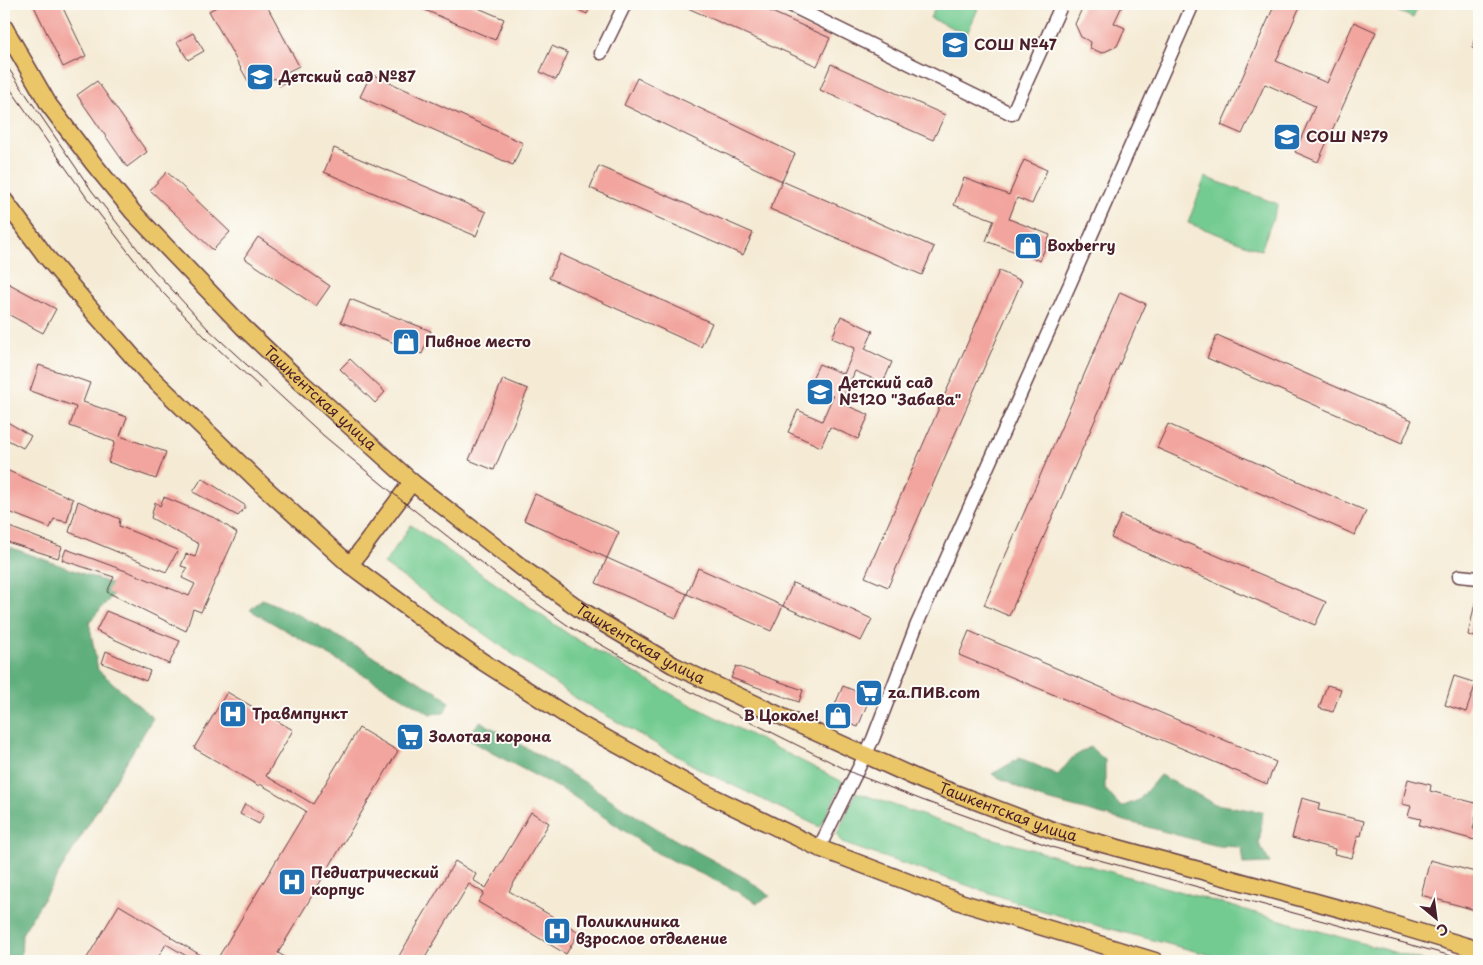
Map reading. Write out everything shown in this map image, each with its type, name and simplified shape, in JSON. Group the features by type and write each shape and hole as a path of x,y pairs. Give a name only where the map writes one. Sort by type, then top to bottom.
{"main road":[{"name":"Ташкентская улица","path":"4,27 49,105 133,212 243,327 412,482 525,570 581,610 665,660 865,755 923,781 1052,830 1356,913 1479,950"},
{"path":"4,200 45,255 148,374 263,486 350,565 443,634 580,724 701,791 819,848 963,903 1155,961"},
{"path":"350,565 412,482"}],"street":[{"path":"601,53 625,4"},
{"path":"788,4 1012,114 1062,4"},
{"path":"819,848 873,739 917,624 1193,4"},
{"path":"1459,576 1479,578"}],"green space":[{"path":"937,4 980,4 967,34 930,18"},
{"path":"1382,4 1419,4 1413,18"},
{"path":"1205,177 1278,204 1261,250 1188,223"},
{"path":"411,525 571,636 680,699 843,782 820,827 705,772 574,697 384,564"},
{"path":"4,545 120,587 89,622 98,670 153,718 22,934 21,961 4,961"},
{"path":"262,599 301,616 439,693 449,702 444,713 430,714 250,610"},
{"path":"480,721 588,784 674,839 747,879 770,896 757,903 731,888 657,853 567,792 466,738"},
{"path":"1090,747 1105,760 1105,789 1121,807 1139,800 1160,775 1215,804 1263,812 1259,844 1270,863 1243,864 1241,847 1218,846 1036,797 992,774 1020,758 1058,775 1072,758"},
{"path":"856,792 970,832 1425,961 1233,961 1046,912 842,843 837,834"}],"building":[{"path":"33,4 61,4 86,56 63,67"},
{"path":"222,4 266,4 299,66 283,74 287,81 279,86 275,78 253,90 209,11"},
{"path":"411,4 469,4 504,19 495,40"},
{"path":"566,4 592,4 587,14"},
{"path":"679,4 754,4 830,38 817,66"},
{"path":"1084,4 1123,4 1114,23 1125,28 1117,46 1102,53 1090,48 1091,42 1081,37 1075,24"},
{"path":"1275,4 1301,4 1276,61 1327,83 1354,22 1376,32 1318,162 1295,152 1315,106 1265,84 1242,134 1221,125"},
{"path":"1479,22 1479,50 1472,48"},
{"path":"193,33 204,51 188,60 177,42"},
{"path":"552,46 568,53 556,80 540,72"},
{"path":"831,64 945,115 933,140 820,90"},
{"path":"371,74 523,143 513,165 360,97"},
{"path":"637,78 795,154 782,181 624,105"},
{"path":"97,81 147,152 127,167 77,95"},
{"path":"334,148 486,212 476,236 324,172"},
{"path":"1024,160 1047,170 1032,204 1017,198 1009,219 1050,235 1040,261 986,241 994,220 954,205 964,178 1009,195"},
{"path":"599,166 753,233 743,255 590,188"},
{"path":"167,172 230,232 213,250 150,190"},
{"path":"782,181 934,247 922,275 770,209"},
{"path":"258,237 330,286 316,306 244,258"},
{"path":"560,254 712,323 701,347 549,278"},
{"path":"999,271 1022,281 888,587 865,577"},
{"path":"4,281 56,309 43,333 4,312"},
{"path":"1120,292 1146,304 1009,616 984,605"},
{"path":"350,299 431,331 422,354 341,322"},
{"path":"841,316 873,331 865,349 892,362 883,383 855,371 841,403 869,415 858,439 830,427 821,447 788,432 798,410 822,421 833,396 809,385 819,364 844,374 855,348 832,338"},
{"path":"1217,335 1412,420 1402,443 1207,358"},
{"path":"350,359 385,392 375,403 340,369"},
{"path":"39,365 90,383 83,402 127,417 120,436 166,452 156,479 108,462 115,442 70,426 76,407 30,391"},
{"path":"503,379 528,389 494,470 469,460"},
{"path":"4,420 31,436 23,448 4,438"},
{"path":"1168,424 1366,511 1355,535 1157,448"},
{"path":"4,469 73,499 67,522 54,519 50,528 4,510"},
{"path":"202,478 246,506 238,516 193,492"},
{"path":"535,494 619,532 607,558 524,520"},
{"path":"164,497 217,519 237,533 201,612 193,609 186,631 107,592 114,577 62,560 66,549 189,596 195,584 182,578 187,568 181,566 186,554 195,557 199,544 151,518 155,502 160,506"},
{"path":"78,501 120,519 119,526 178,550 166,572 69,532"},
{"path":"1121,515 1326,602 1315,625 1111,538"},
{"path":"4,525 62,547 58,558 4,541"},
{"path":"607,558 687,594 676,618 596,583"},
{"path":"698,568 783,606 771,631 687,594"},
{"path":"793,583 872,619 861,641 783,606"},
{"path":"1475,603 1479,604 1479,638 1468,635"},
{"path":"106,611 180,641 169,664 96,631"},
{"path":"969,631 1276,762 1267,784 959,655"},
{"path":"106,651 150,671 146,681 102,663"},
{"path":"736,666 803,690 799,702 731,678"},
{"path":"1454,676 1476,683 1466,712 1445,705"},
{"path":"1327,685 1341,689 1333,712 1319,708"},
{"path":"843,686 870,697 858,727 830,716"},
{"name":"Педиатрический корпус","path":"227,692 293,730 266,776 313,804 359,728 398,751 278,953 292,961 216,961 306,811 194,748"},
{"path":"1408,779 1431,785 1430,791 1479,804 1473,829 1478,830 1475,840 1419,825 1421,819 1408,816 1411,806 1402,804"},
{"path":"1302,798 1320,803 1318,810 1364,821 1361,836 1358,835 1352,858 1334,854 1335,849 1292,838"},
{"path":"245,804 264,814 259,824 240,814"},
{"path":"531,812 549,823 509,891 579,932 566,954 478,902 484,893 469,884 423,961 396,961 455,861 476,874 473,880 486,888"},
{"path":"1430,860 1479,873 1479,911 1421,895"},
{"path":"119,905 211,961 195,961 166,944 156,961 85,961"}],"tram line":[{"path":"4,62 92,191 154,270 208,329 324,436 400,499 493,572 570,627 635,664 855,774 922,800 1055,848 1470,961"},
{"path":"4,80 87,198 146,275 207,339 261,388"}],"place":[{"name":"СОШ №47","path":"955,45"},
{"name":"Детский сад №87","path":"260,77"},
{"name":"СОШ №79","path":"1287,137"},
{"name":"Boxberry","path":"1028,246"},
{"name":"Пивное место","path":"406,342"},
{"name":"Детский сад №120 \"Забава\"","path":"820,392"},
{"name":"za.ПИВ.com","path":"869,693"},
{"name":"Травмпункт","path":"233,714"},
{"name":"В Цоколе!","path":"838,716"},
{"name":"Золотая корона","path":"410,737"},
{"name":"Педиатрический корпус","path":"292,882"},
{"name":"Поликлиника взрослое отделение","path":"557,931"}]}
